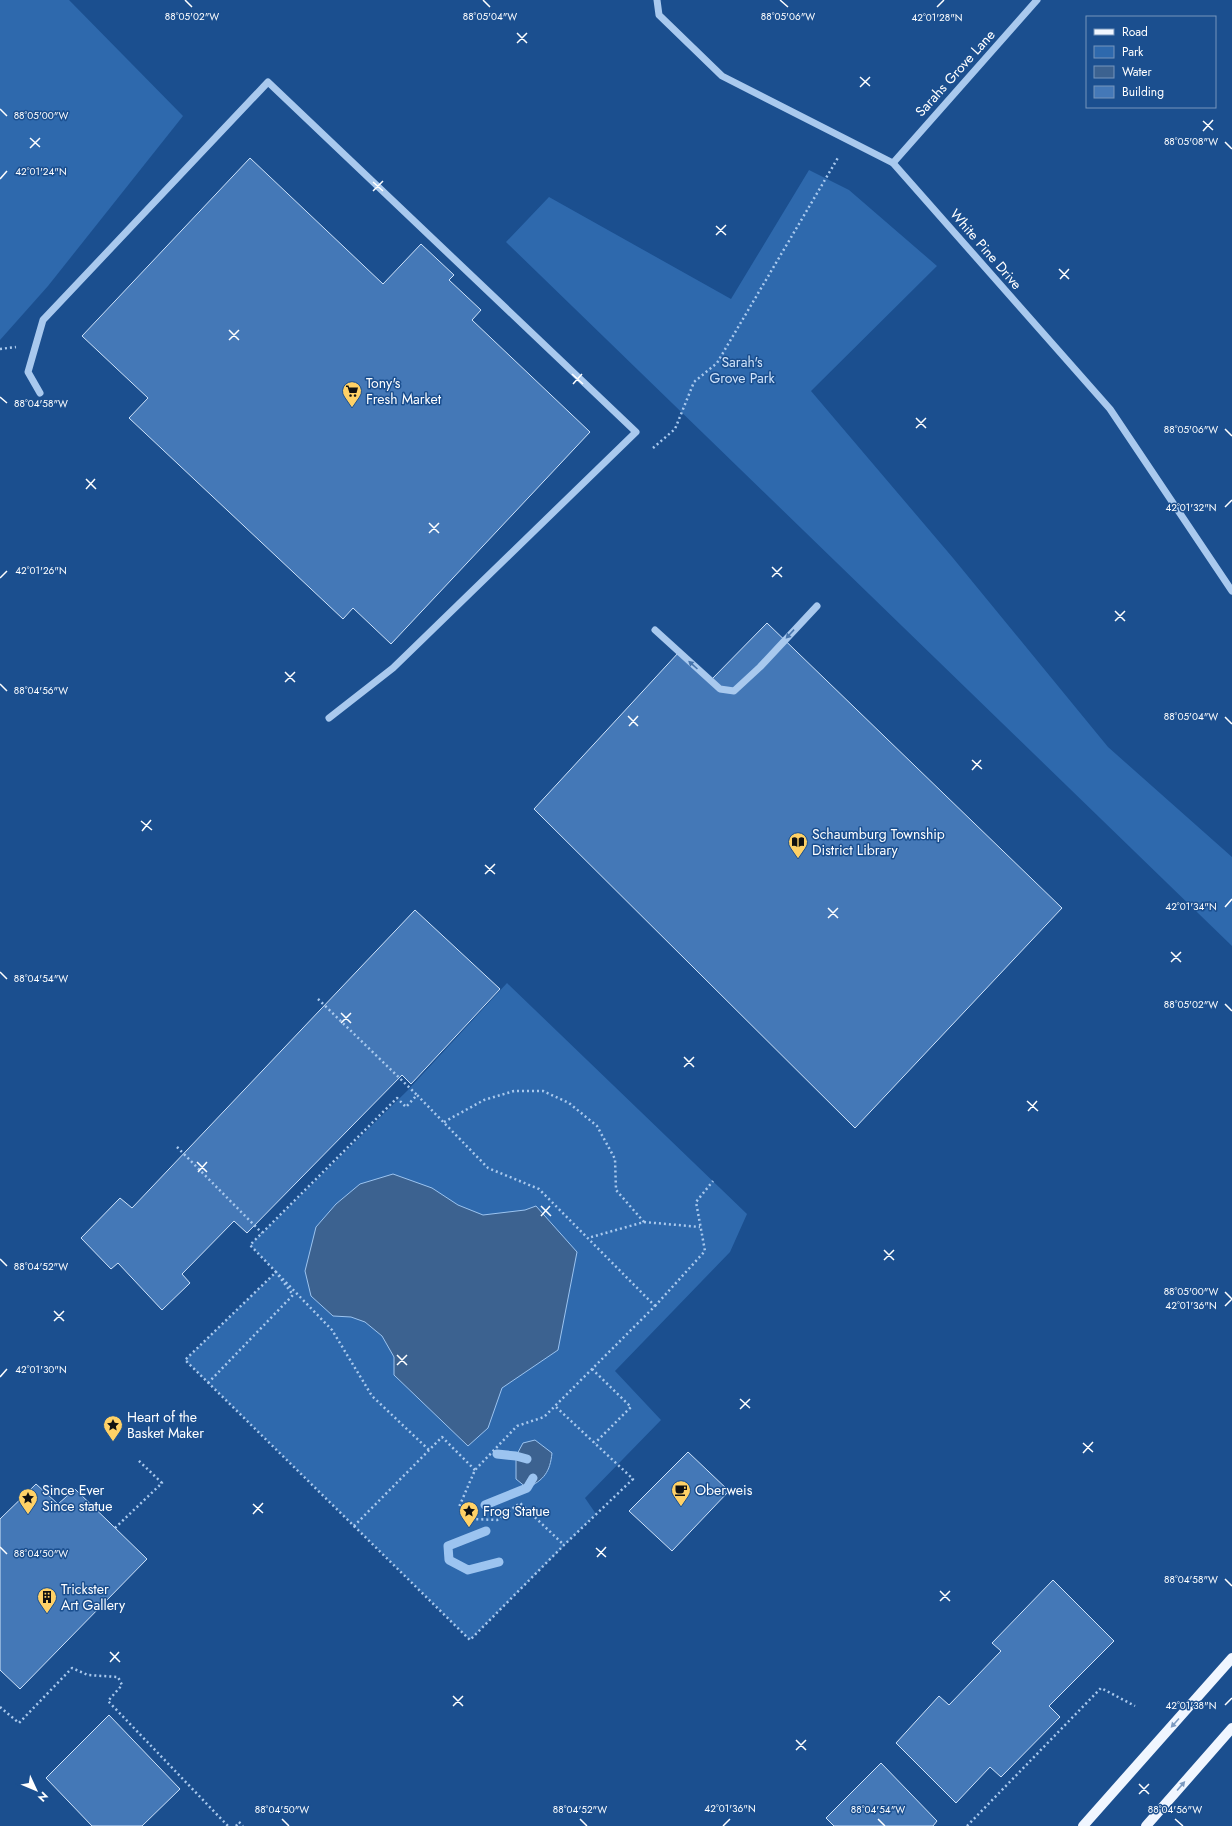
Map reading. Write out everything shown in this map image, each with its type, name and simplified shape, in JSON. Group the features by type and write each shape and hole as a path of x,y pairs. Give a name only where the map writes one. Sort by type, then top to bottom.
{"main road":[{"path":"1083,1826 1232,1658"},
{"path":"1146,1826 1232,1728"}],"street":[{"name":"White Pine Drive","path":"657,0 659,15 722,76 893,163 1110,409 1232,591"},
{"name":"Sarahs Grove Lane","path":"893,163 1037,0"},
{"path":"40,393 28,372 43,320 268,82 636,432 393,668 329,718"},
{"path":"654,630 720,689 734,691 760,667 817,606"}],"path":[{"path":"654,448 675,429 694,382 717,363 848,140"},
{"path":"318,999 417,1095 488,1168 539,1190 655,1306"},
{"path":"444,1122 484,1100 514,1091 543,1091 569,1102 597,1126 615,1159 616,1190 644,1222"},
{"path":"417,1095 406,1107 397,1098 250,1245 332,1330 372,1396 429,1450"},
{"path":"178,1148 262,1233"},
{"path":"564,1545 520,1503 497,1520 472,1519 459,1507 475,1470 517,1426 544,1417 655,1306 705,1251 696,1202 713,1181"},
{"path":"588,1238 644,1222 700,1227"},
{"path":"208,1383 293,1295 276,1272"},
{"path":"276,1272 185,1360 470,1640 564,1545 633,1479 555,1406"},
{"path":"592,1369 631,1407 596,1444"},
{"path":"354,1526 442,1437 475,1470"},
{"path":"115,1528 162,1483 138,1459"},
{"path":"0,1707 19,1723 72,1668 88,1675 118,1677 122,1685 108,1701 228,1826"},
{"path":"967,1826 1101,1688 1135,1706"},
{"path":"236,1826 239,1822 243,1826"}],"green space":[{"path":"0,0 69,0 183,116 48,286 0,340"},
{"name":"Sarah's Grove Park","path":"809,170 849,190 937,266 811,391 953,558 1108,747 1232,857 1232,946 506,242 549,197 731,299"},
{"path":"507,983 747,1214 730,1252 615,1371 661,1420 585,1498 596,1514 470,1640 185,1360 276,1272 250,1245 408,1090"}],"water":[{"path":"393,1174 432,1188 458,1205 483,1215 525,1210 536,1206 577,1252 558,1350 502,1388 488,1428 468,1446 394,1375 394,1357 382,1336 365,1322 351,1317 333,1316 311,1296 305,1271 316,1227 336,1204 360,1184"},
{"path":"535,1440 552,1453 551,1460 545,1475 538,1482 527,1488 516,1479 516,1456 523,1443"}],"building":[{"name":"Tony's Fresh Market","path":"250,158 383,284 421,244 454,275 449,280 481,310 472,320 590,432 391,644 353,608 343,619 129,418 148,398 82,336"},
{"name":"Schaumburg Township District Library","path":"767,623 1062,908 855,1128 534,809 679,652 710,681"},
{"path":"415,910 500,989 411,1084 402,1075 247,1233 234,1221 182,1274 190,1283 162,1310 118,1263 111,1269 81,1238 120,1198 132,1208"},
{"path":"688,1452 729,1491 672,1551 629,1511"},
{"name":"Trickster Art Gallery","path":"36,1484 58,1504 75,1489 147,1559 20,1689 0,1670 0,1519"},
{"path":"1053,1580 1114,1641 1049,1706 1060,1717 1001,1777 990,1767 956,1803 896,1743 939,1696 949,1705 1001,1651 992,1643"},
{"path":"109,1715 180,1789 142,1826 92,1826 46,1778"},
{"path":"881,1763 937,1821 933,1826 834,1826 826,1818"}],"waterway":[{"path":"497,1454 527,1459"},
{"path":"485,1505 527,1488 533,1478"},
{"path":"486,1531 448,1546 449,1560 468,1570 499,1562"}],"place":[{"name":"Tony's Fresh Market","path":"352,408"},
{"name":"Schaumburg Township District Library","path":"798,859"},
{"name":"Heart of the Basket Maker","path":"113,1442"},
{"name":"Oberweis","path":"681,1507"},
{"name":"Since Ever Since statue","path":"28,1515"},
{"name":"Frog Statue","path":"469,1528"},
{"name":"Trickster Art Gallery","path":"47,1614"}]}
